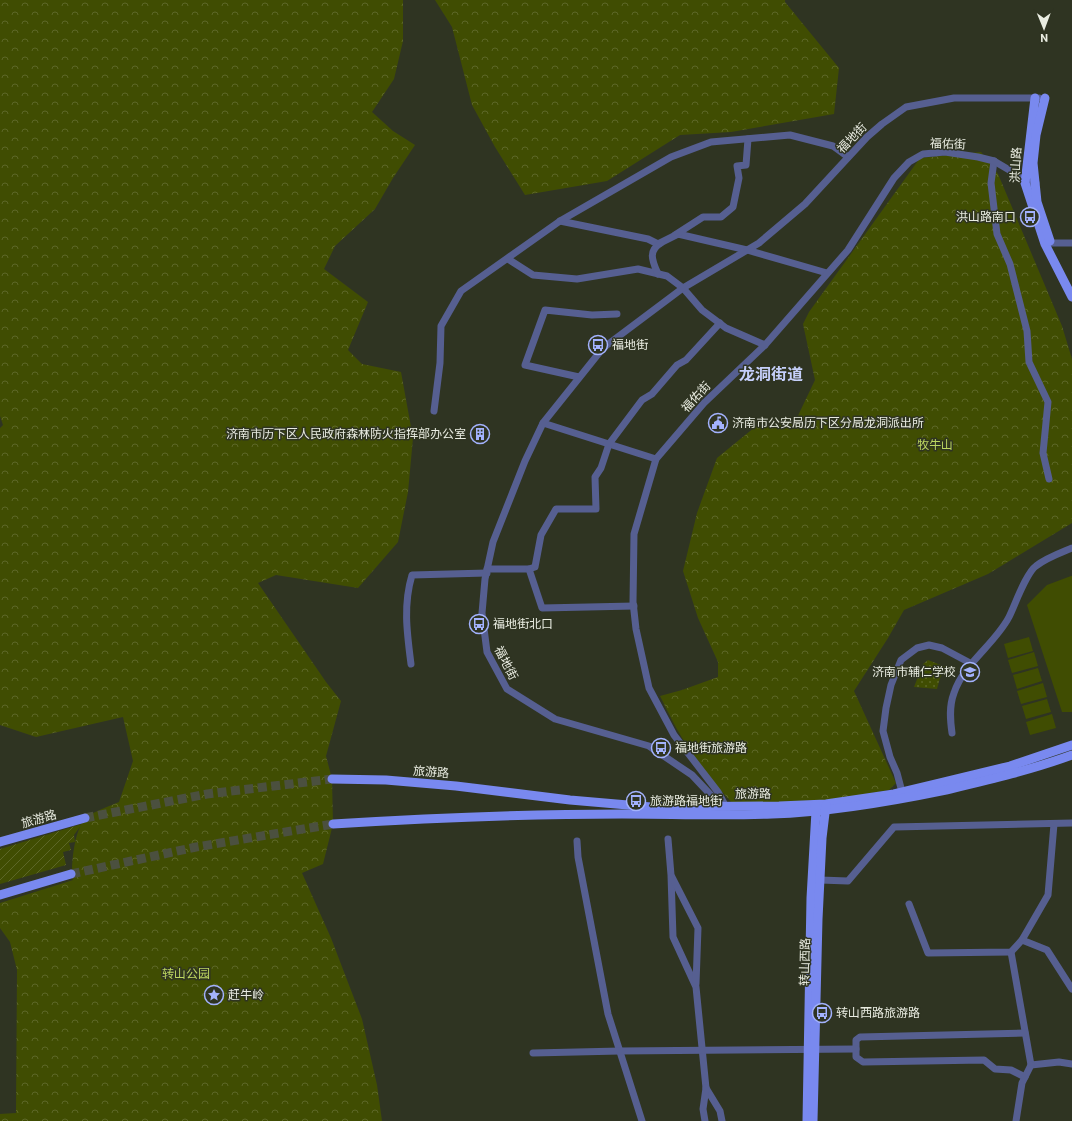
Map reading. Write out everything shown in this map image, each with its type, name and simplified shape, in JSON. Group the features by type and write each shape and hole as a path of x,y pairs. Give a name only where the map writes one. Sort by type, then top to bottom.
{"main road":[{"name":"洪山路","path":"1035,98 1025,183 1045,244 1072,297"},
{"name":"洪山路","path":"1045,98 1036,135 1033,163 1038,202 1051,243 1072,286"},
{"name":"旅游路","path":"332,779 386,780 456,786 570,800 651,807 726,809 772,814 821,807 902,792 1010,766 1072,745"},
{"name":"旅游路","path":"821,807 903,799 975,783 1048,764 1072,755"},
{"name":"转山西路","path":"806,1121 812,1049 822,838 821,807"},
{"name":"转山西路","path":"813,1121 812,868 821,807"},
{"name":"旅游路","path":"333,824 476,816 622,814 726,809"},
{"name":"旅游路","path":"0,842 85,818"},
{"path":"0,895 71,874"}],"street":[{"name":"福地街","path":"726,809 692,775 649,746 556,719 507,689 487,652 482,613 487,571 496,534 525,461 543,423 603,348 683,288 759,243 805,204 867,137 882,124 906,108 954,98 1045,98"},
{"path":"434,411 440,363 441,326 461,291 560,221 671,157 711,142 790,135 833,146 848,157"},
{"path":"658,274 652,261 653,248 678,234 703,217 721,217 733,207 739,178 737,166 746,165 748,139"},
{"name":"福佑街","path":"726,809 718,792 674,735 649,688 636,629 634,606 634,534 656,459 704,403 765,345 851,246 894,178 909,162 923,154 944,152 978,157 994,161 1016,174 1025,183"},
{"path":"994,161 991,183 997,234 1010,264 1027,331 1028,362 1048,402 1043,453 1049,479"},
{"path":"1025,183 1036,184"},
{"path":"560,221 648,239 658,244"},
{"path":"678,234 747,250 827,274"},
{"path":"1051,243 1072,243"},
{"path":"508,259 533,275 577,279 638,269 667,276 683,288 702,310 726,328 765,345"},
{"path":"579,377 525,365 545,310 592,315 617,314"},
{"path":"411,664 406,623 406,603 412,575 529,569 535,567 541,535 556,509 596,508 595,477 601,468 609,444 642,400 652,394 677,365 686,360 720,323"},
{"path":"543,423 656,459"},
{"path":"952,733 949,715 953,694 963,674 1008,618 1035,566 1072,548"},
{"path":"529,569 542,608 634,606"},
{"path":"902,792 897,773 890,757 884,731 886,708 891,686 901,660 917,648 929,645 942,648 972,664"},
{"path":"820,880 848,880 894,827 1072,823"},
{"path":"910,904 928,953 1011,952 1022,940 1048,896 1054,824"},
{"path":"668,839 672,874 672,937 696,988"},
{"path":"577,841 578,857 608,1014 642,1121"},
{"path":"672,874 698,928 696,988 706,1088 703,1109 705,1121"},
{"path":"1022,940 1047,950 1072,989"},
{"path":"1011,952 1031,1065 1022,1083 1016,1121"},
{"path":"1025,1033 860,1037 856,1040 856,1057 863,1062 984,1060 995,1069 1011,1070 1025,1076"},
{"path":"533,1053 856,1049"},
{"path":"1031,1065 1058,1062 1072,1064"},
{"path":"706,1088 720,1112 722,1121"}],"green space":[{"name":"转山公园","path":"0,0 403,0 403,41 394,79 372,112 393,131 415,145 375,209 335,246 324,269 368,302 348,350 362,364 401,372 413,438 408,492 398,542 358,588 276,575 258,583 326,682 341,701 326,756 332,779 333,824 323,864 302,873 331,938 362,1019 377,1085 382,1121 0,1121 0,1114 16,1113 17,970 10,942 0,928 0,903 73,880 72,866 74,847 82,822 93,813 119,802 133,761 123,717 36,737 0,725 0,428 3,425 0,416"},
{"path":"435,0 785,0 785,2 839,68 834,114 731,132 680,135 607,181 525,195 495,147 472,105 452,27"},
{"name":"牧牛山","path":"981,152 998,174 1062,326 1072,359 1072,523 988,574 904,610 854,691 896,783 889,790 819,802 732,803 710,777 686,744 660,696 718,677 718,662 698,618 683,571 697,513 717,458 755,427 794,424 815,380 803,324 809,312 920,158"},
{"path":"1071,576 1072,712 1062,712 1027,605 1047,585"},
{"path":"1029,637 1033,651 1008,658 1004,644"},
{"path":"1034,652 1038,666 1012,673 1008,660"},
{"path":"928,660 946,667 940,678 937,689 914,687 923,664"},
{"path":"1038,668 1042,681 1017,689 1013,675"},
{"path":"1043,683 1047,697 1021,704 1017,691"},
{"path":"1047,699 1051,712 1026,719 1022,706"},
{"path":"1052,714 1056,728 1030,735 1026,722"},
{"path":"82,824 74,835 75,842 69,843 71,850 63,852 66,865 0,884 0,849"}],"tunnel":[{"path":"85,818 207,794 332,779"},
{"path":"71,874 196,847 333,824"}],"place":[{"name":"洪山路南口","path":"1030,217"},
{"name":"福地街","path":"598,345"},
{"name":"济南市公安局历下区分局龙洞派出所","path":"718,423"},
{"name":"济南市历下区人民政府森林防火指挥部办公室","path":"480,434"},
{"name":"福地街北口","path":"479,624"},
{"name":"济南市辅仁学校","path":"970,672"},
{"name":"福地街旅游路","path":"661,748"},
{"name":"旅游路福地街","path":"636,801"},
{"name":"赶牛岭","path":"214,995"},
{"name":"转山西路旅游路","path":"822,1013"}],"district":[{"name":"龙洞街道","path":"771,374"}]}
